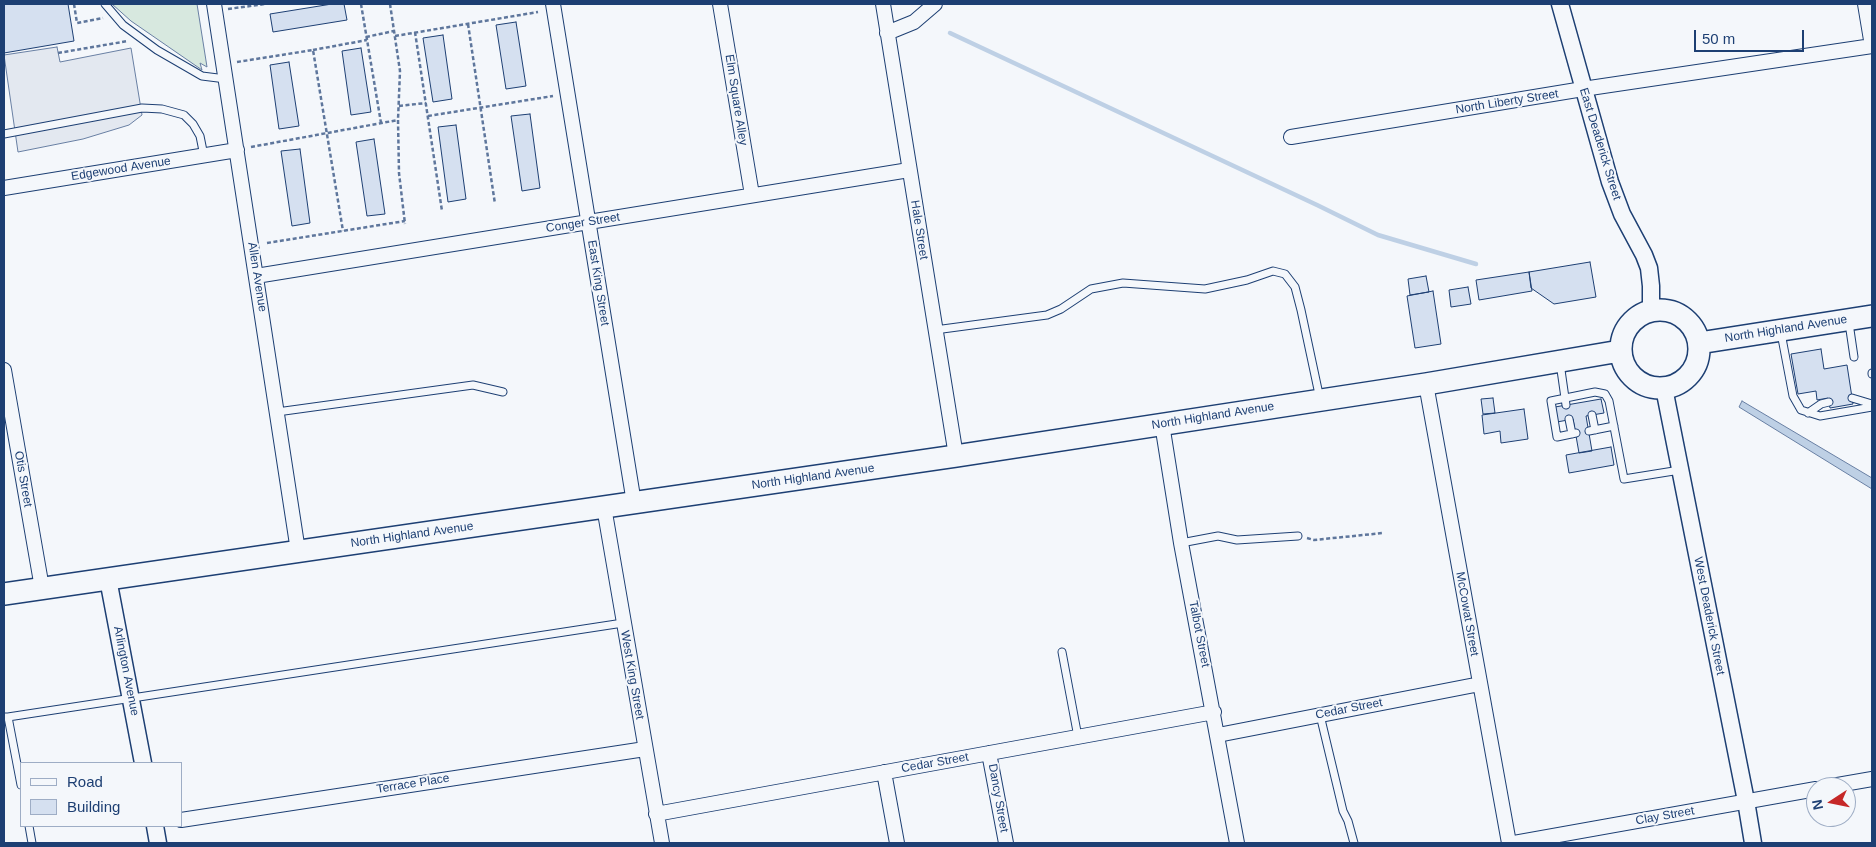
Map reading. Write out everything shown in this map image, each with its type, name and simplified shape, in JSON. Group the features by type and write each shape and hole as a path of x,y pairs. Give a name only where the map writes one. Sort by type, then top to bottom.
{"main road":[{"path":"1664,309 1676,312 1687,320 1695,330 1699,343 1699,356 1695,368 1687,378 1676,385 1664,388 1651,388 1639,383 1623,363 1620,351 1622,337 1628,325 1638,315 1651,310 1664,309"},
{"name":"North Highland Avenue","path":"1699,343 1872,316"},
{"name":"North Highland Avenue","path":"4,594 956,456 1426,384 1620,351"}],"street":[{"name":"Allen Avenue","path":"214,4 226,79 244,148 256,276 298,551"},
{"name":"East King Street","path":"553,4 634,503"},
{"name":"Elm Square Alley","path":"720,4 752,195"},
{"name":"Hale Street","path":"883,4 956,456"},
{"path":"887,33 914,22 935,4"},
{"name":"East Deaderick Street","path":"1560,4 1610,182 1622,214 1649,268 1652,286 1651,310"},
{"path":"1865,4 1872,46"},
{"name":"North Liberty Street","path":"1290,137 1583,89 1872,46"},
{"name":"Edgewood Avenue","path":"4,188 244,148"},
{"name":"Conger Street","path":"256,276 909,170"},
{"name":"Otis Street","path":"4,370 42,588"},
{"name":"McCowat Street","path":"1426,384 1509,843"},
{"name":"West Deaderick Street","path":"1664,388 1753,843"},
{"name":"Talbot Street","path":"1162,424 1181,543 1237,843"},
{"name":"West King Street","path":"604,507 662,843"},
{"name":"Arlington Avenue","path":"108,579 143,762"},
{"name":"Cedar Street","path":"1218,735 1480,684"},
{"name":"Cedar Street","path":"656,814 1214,712"},
{"name":"Terrace Place","path":"182,820 645,749"},
{"name":"Dancy Street","path":"989,753 1006,843"},
{"path":"884,772 897,843"},
{"path":"1856,782 1872,779"},
{"name":"Clay Street","path":"1514,843 1806,791"},
{"path":"155,827 158,843"}],"lane":[{"path":"105,4 123,25 157,50 202,76 226,79"},
{"path":"4,134 142,108 162,109 184,115 193,124 200,136 204,156"},
{"path":"935,330 1046,314 1061,309 1091,289 1123,283 1205,289 1247,280 1273,271 1286,274 1295,286 1320,400"},
{"path":"1848,320 1854,357"},
{"path":"1780,330 1793,396 1801,410 1820,416 1872,406"},
{"path":"1559,361 1566,401"},
{"path":"277,412 473,385 503,392"},
{"path":"1569,420 1574,434 1557,436 1551,401 1566,401 1588,397 1595,392 1604,394 1609,401 1624,479 1680,470"},
{"path":"1852,398 1872,406"},
{"path":"1808,413 1821,404 1829,402"},
{"path":"1592,415 1592,430 1614,426"},
{"path":"1181,543 1218,536 1237,540 1298,536"},
{"path":"20,780 6,717 623,623"},
{"path":"1062,652 1078,737"},
{"path":"1320,715 1343,811 1354,843"},
{"path":"29,827 32,843"}],"path":[{"path":"74,4 77,23 105,18 112,14"},
{"path":"228,9 265,4"},
{"path":"361,4 381,123"},
{"path":"267,243 405,223 399,173 398,120 400,71 390,4"},
{"path":"395,36 538,12"},
{"path":"468,24 495,204"},
{"path":"237,62 313,50 394,31"},
{"path":"415,32 442,211"},
{"path":"58,53 129,41"},
{"path":"313,50 343,231"},
{"path":"428,116 553,96"},
{"path":"399,106 426,103"},
{"path":"244,148 398,120"},
{"path":"1298,536 1314,540 1383,533"}],"shaded area":[{"path":"112,4 197,4 207,67 200,63 202,70 131,21"},
{"path":"57,47 60,62 131,48 142,115 129,125 83,139 18,152 4,55"}],"water":[{"path":"1742,401 1872,478 1872,489 1739,407"}],"building":[{"path":"4,4 68,4 74,41 4,53"},
{"path":"332,4 344,4 347,20 273,32 270,14"},
{"path":"516,22 526,86 506,89 496,25"},
{"path":"443,35 452,99 433,102 423,38"},
{"path":"361,48 371,112 351,115 342,51"},
{"path":"289,62 299,126 279,129 270,65"},
{"path":"530,114 540,188 522,191 511,116"},
{"path":"456,125 466,199 448,202 438,127"},
{"path":"374,139 385,214 367,216 356,142"},
{"path":"300,149 310,223 292,226 281,151"},
{"path":"1590,262 1596,297 1554,304 1531,288 1529,272"},
{"path":"1529,272 1532,291 1479,300 1476,280"},
{"path":"1426,276 1429,292 1410,295 1408,279"},
{"path":"1468,287 1471,304 1451,307 1449,290"},
{"path":"1433,291 1441,344 1415,348 1407,296"},
{"path":"1821,349 1824,369 1847,365 1853,404 1830,408 1828,398 1817,400 1816,391 1798,394 1791,354"},
{"path":"1493,398 1495,413 1483,414 1481,399"},
{"path":"1601,399 1604,413 1586,416 1592,451 1579,453 1573,419 1557,422 1555,407"},
{"path":"1524,409 1528,439 1501,443 1500,431 1484,434 1482,415"},
{"path":"1611,447 1614,465 1569,473 1566,455"}],"waterway":[{"path":"950,33 1378,235 1476,264"}]}
